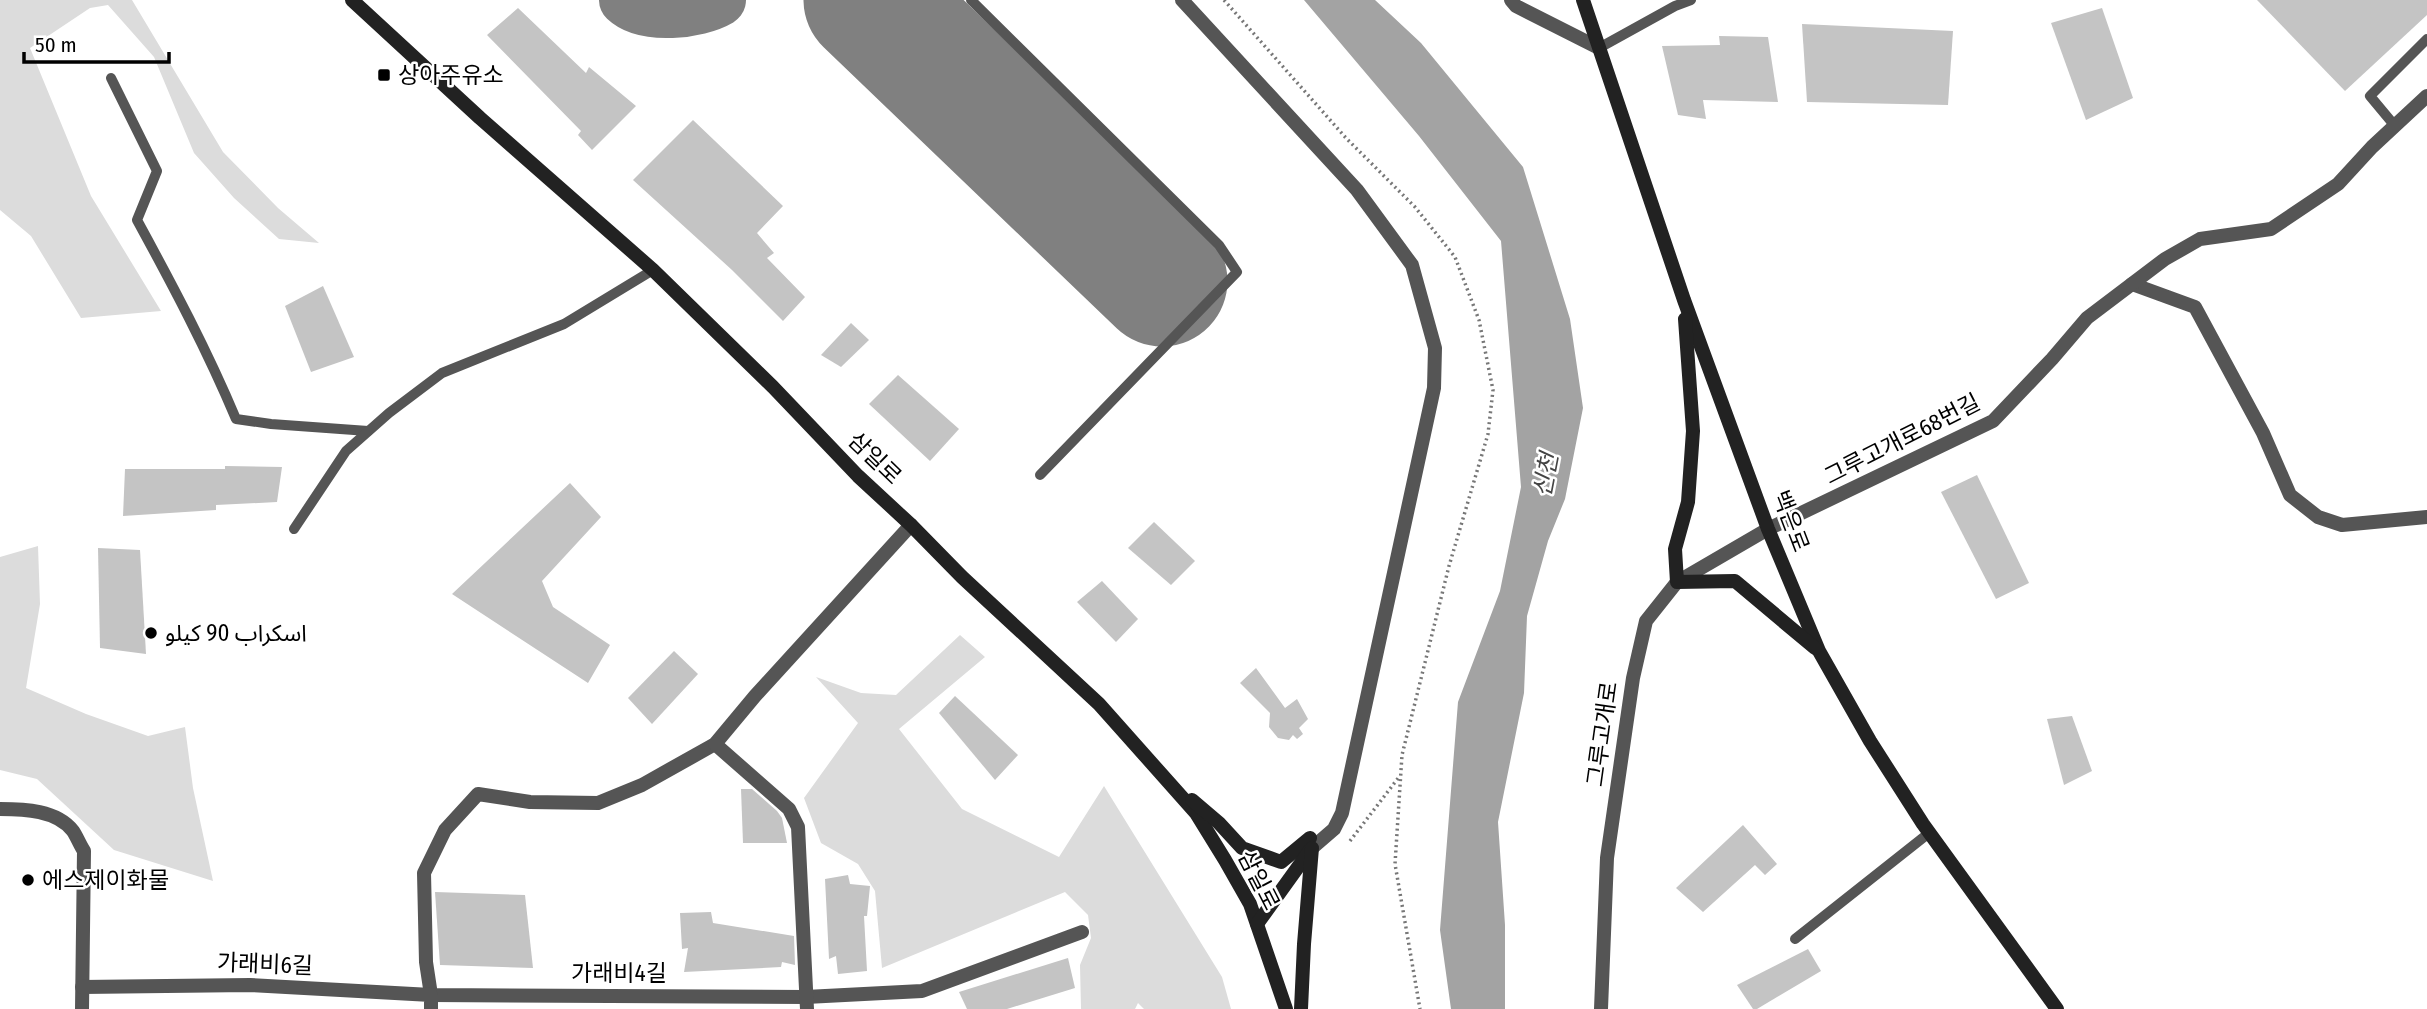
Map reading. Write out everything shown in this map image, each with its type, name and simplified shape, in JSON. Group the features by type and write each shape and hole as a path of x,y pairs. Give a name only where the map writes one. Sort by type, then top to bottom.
{"main road":[{"name":"삼일로","path":"352,0 480,118 653,270 773,387 858,476 1099,704 1196,813 1250,904 1286,1009"},
{"name":"백은로","path":"1583,0 1684,300 1768,528 1819,651 1870,741 1929,832 2057,1009"},
{"path":"1684,300 1693,431 1688,502 1675,549 1678,582 1735,581 1819,651"},
{"path":"1161,773 1219,823 1242,848 1281,862 1311,843"},
{"path":"1257,924 1311,843"},
{"path":"1301,1009 1311,843"}],"street":[{"path":"1182,0 1357,190 1397,244 1412,265 1435,348 1434,388 1342,813 1334,829 1311,843"},
{"path":"1511,0 1516,6 1599,48"},
{"name":"그루고개로68번길","path":"1768,528 1993,421 2087,318 2165,259 2200,239 2271,229 2338,184 2427,96"},
{"path":"2133,284 2195,307 2263,433 2290,495 2318,517 2342,525 2427,517"},
{"path":"431,1002 426,962 424,873 445,830 478,794 530,802 598,803 642,785 715,744 911,524"},
{"name":"그루고개로","path":"1601,1009 1607,858 1633,678 1646,621 1678,582 1768,528"},
{"path":"715,744 789,809 798,827 807,1003"},
{"path":"0,809 46,813 72,829 84,851 82,1009"},
{"name":"가래비4길","path":"431,1002 807,1003 922,991 1082,932"},
{"name":"가래비6길","path":"82,987 250,985 431,1002"}],"lane":[{"path":"971,0 1219,246 1237,272 1040,475"},
{"path":"1599,48 1691,0"},
{"path":"2395,126 2370,96 2427,39"},
{"path":"111,78 157,171 137,220 185,306 236,419 368,431"},
{"path":"294,529 346,452 368,431 442,373 564,324 653,270"},
{"path":"1795,939 1929,832"}],"path":[{"path":"1350,841 1401,775"}],"shaded area":[{"path":"0,0 132,0 223,152 278,208 319,243 279,239 234,198 194,153 154,57 108,5 90,8 30,48 91,196 161,311 81,318 31,236 0,210"},
{"path":"38,546 40,604 26,688 86,714 148,736 185,727 193,788 213,881 114,850 37,779 0,770 0,557"},
{"path":"960,635 985,657 899,729 962,809 1059,857 1104,786 1222,977 1231,1009 1144,1009 1138,1003 1135,1009 1081,1009 1080,965 1091,938 1088,915 1065,892 882,968 875,891 858,864 821,843 804,798 858,723 816,677 861,693 896,695"}],"water":[{"name":"신천","path":"1304,0 1375,0 1421,43 1523,167 1570,319 1583,408 1565,499 1548,541 1527,616 1524,693 1498,822 1505,925 1505,1009 1451,1009 1440,930 1458,702 1500,591 1521,487 1501,241 1419,136"}],"building":[{"path":"2257,0 2427,0 2427,15 2345,91"},
{"path":"518,8 586,73 589,67 636,106 592,150 578,135 581,131 487,35"},
{"path":"2102,8 2133,98 2086,120 2051,23"},
{"path":"1802,24 1953,31 1948,105 1807,102"},
{"path":"1719,36 1768,37 1778,102 1703,100 1706,119 1678,115 1662,46 1720,45"},
{"path":"693,120 783,206 757,233 774,253 767,258 805,297 783,321 732,270 633,180"},
{"path":"323,286 354,357 311,372 285,306"},
{"path":"851,323 869,340 841,367 821,355"},
{"path":"898,375 959,429 930,461 869,404"},
{"path":"225,466 282,467 277,502 216,505 216,510 123,516 125,469 225,469"},
{"path":"1977,475 2029,583 1996,599 1941,492"},
{"path":"570,483 601,517 542,581 553,607 610,645 588,683 452,594"},
{"path":"1154,522 1195,561 1171,585 1128,548"},
{"path":"98,548 140,550 146,654 100,648"},
{"path":"1102,581 1138,619 1116,642 1077,602"},
{"path":"674,651 698,674 652,724 628,698"},
{"path":"1256,668 1285,708 1297,699 1308,719 1299,728 1303,734 1297,739 1293,735 1289,740 1278,738 1269,727 1270,713 1240,683"},
{"path":"955,696 1018,755 995,780 939,713"},
{"path":"2072,716 2092,771 2064,785 2047,719"},
{"path":"741,789 752,789 777,811 782,818 787,843 743,843"},
{"path":"1743,825 1777,864 1765,875 1755,865 1703,912 1676,888"},
{"path":"848,875 850,884 870,886 867,916 864,916 867,971 838,974 836,956 829,959 825,879"},
{"path":"435,892 525,895 533,968 440,965"},
{"path":"711,912 713,923 794,936 795,965 782,962 781,967 684,972 688,948 682,949 680,913"},
{"path":"1808,949 1821,971 1753,1009 1737,985"},
{"path":"1068,958 1075,988 1007,1009 967,1009 959,992"}],"taxiway":[{"path":"625,0 634,6 658,12 686,11 720,0"}],"runway":[{"path":"869,0 1162,281"}],"place":[{"name":"상아주유소","path":"384,75"},
{"name":"اسكراب 90 كيلو","path":"151,633"},
{"name":"에스제이화물","path":"28,880"}]}
